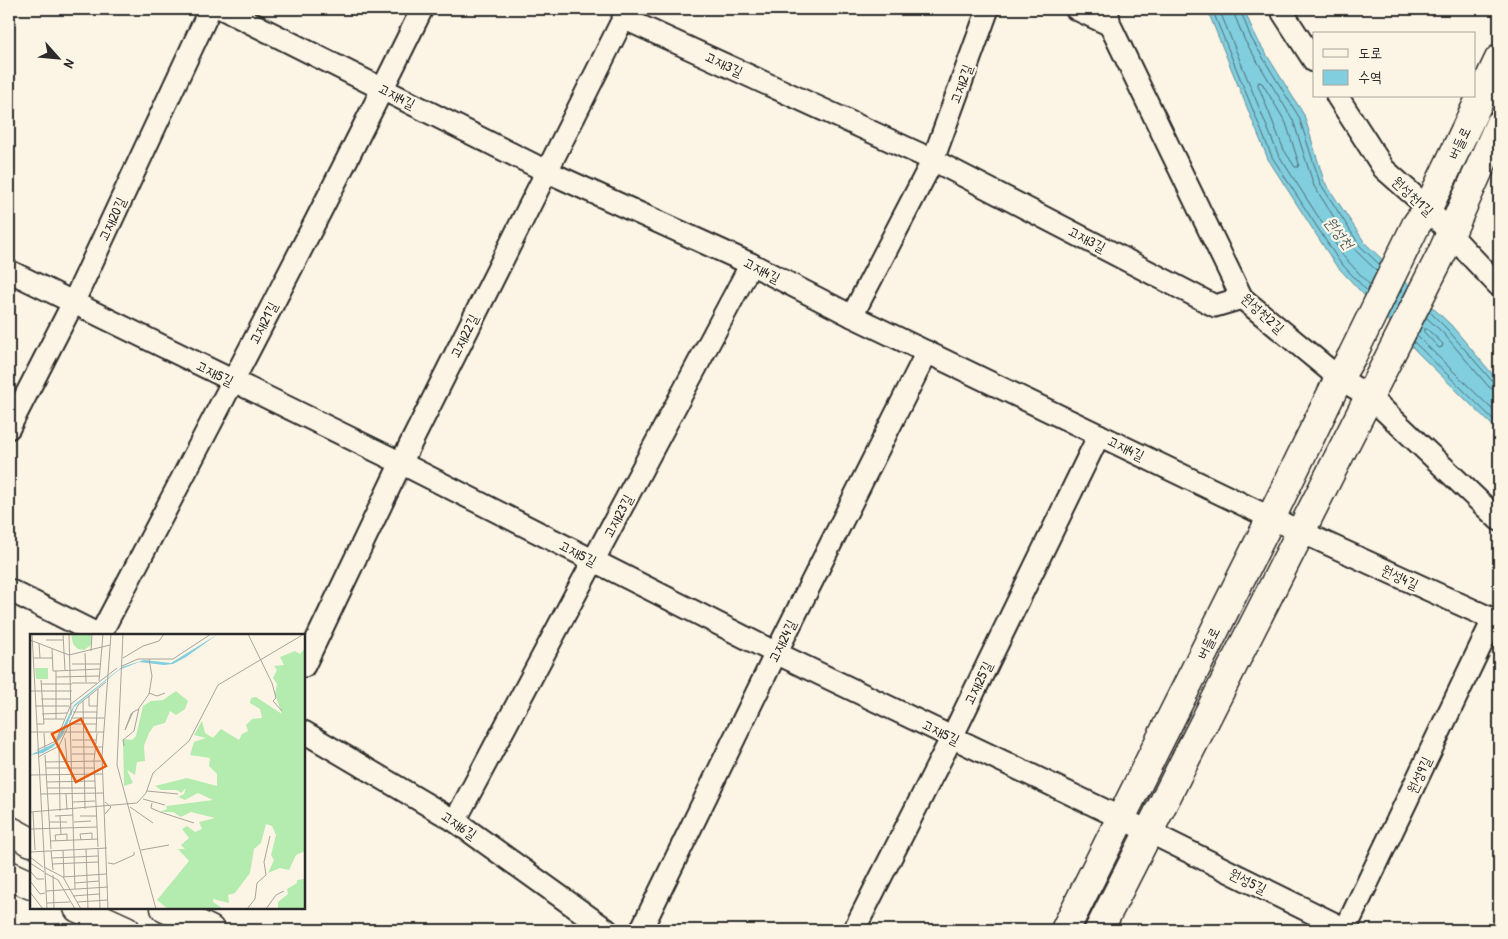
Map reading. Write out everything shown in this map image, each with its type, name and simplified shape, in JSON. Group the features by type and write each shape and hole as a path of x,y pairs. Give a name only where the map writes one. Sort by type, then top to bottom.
{"street":[{"name":"고재20길","path":"9,428 73,303 210,9"},
{"name":"고재4길","path":"223,9 546,171 751,264 852,316 1301,532"},
{"name":"고재21길","path":"101,634 233,382 422,9"},
{"name":"고재2길","path":"933,160 988,9"},
{"path":"1076,9 1108,17"},
{"path":"1282,9 1313,59"},
{"name":"고재3길","path":"625,13 933,160 1216,306 1242,298"},
{"name":"고재22길","path":"305,664 401,464 625,13"},
{"name":"원성천2길","path":"1108,17 1242,298 1345,367 1372,390 1499,520"},
{"name":"버들로","path":"1065,930 1499,59"},
{"name":"원성천1길","path":"1338,98 1384,169 1422,216 1446,244 1499,286"},
{"name":"버들로","path":"1372,390 1446,244 1499,125"},
{"path":"852,316 933,160"},
{"name":"고재23길","path":"455,821 751,264"},
{"name":"고재5길","path":"9,271 401,464 776,653 1148,831"},
{"name":"고재24길","path":"641,930 926,352"},
{"path":"1099,930 1372,390"},
{"name":"고재25길","path":"854,930 952,737 1099,435"},
{"name":"원성4길","path":"1301,532 1496,621"},
{"path":"9,590 98,634"},
{"name":"원성9길","path":"1346,930 1496,621"},
{"name":"고재6길","path":"305,733 455,821 607,930"},
{"path":"9,830 30,841"},
{"name":"원성5길","path":"1148,831 1346,930"},
{"path":"9,875 30,885"},
{"path":"80,909 126,930"},
{"path":"174,910 210,930"}],"water":[{"name":"원성천","path":"1207,9 1244,9 1255,36 1304,115 1324,181 1365,243 1451,325 1499,382 1499,432 1418,353 1335,264 1268,159"}]}
